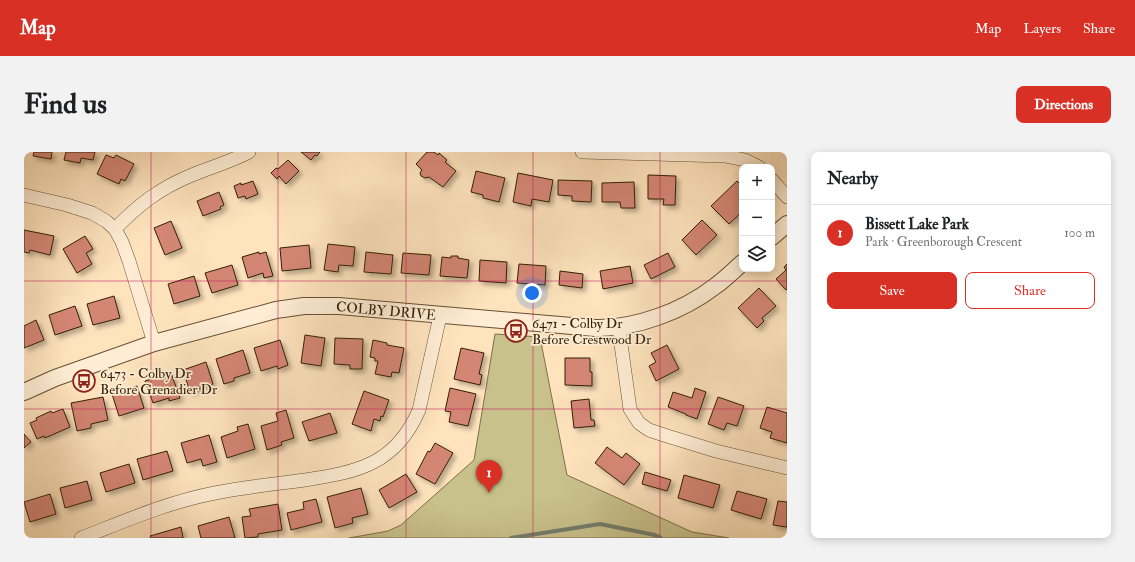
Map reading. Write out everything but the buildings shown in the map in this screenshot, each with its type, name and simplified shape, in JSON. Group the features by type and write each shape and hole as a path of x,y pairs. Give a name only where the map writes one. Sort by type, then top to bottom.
{"street":[{"path":"115,229 134,210 154,194 193,174 234,160 249,152"},
{"path":"582,152 725,156 746,160 753,164"},
{"path":"775,183 787,197"},
{"path":"24,195 67,204 92,213 115,229 122,242 129,261 154,343"},
{"path":"773,236 787,224"},
{"name":"COLBY DRIVE","path":"24,392 55,378 154,343 276,310 304,306 339,306 440,316 595,328 621,327 656,317 685,306 715,287 739,266"},
{"path":"80,538 167,505 215,493 335,476 357,470 376,461 389,452 400,441 407,433 417,415 440,316"},
{"path":"621,327 620,337 630,409 639,423 649,430 716,451 787,468"}],"shaded area":[{"path":"495,334 540,337 567,475 692,532 729,538 349,538 388,531 401,525 474,460"}],"waterway":[{"path":"511,538 600,524 655,535 661,538"}],"place":[{"name":"6471 - Colby Dr Before Crestwood Dr","path":"516,331"},
{"name":"6473 - Colby Dr Before Grenadier Dr","path":"84,381"},
{"name":"Bissett Lake Park","path":"489,493"}]}
